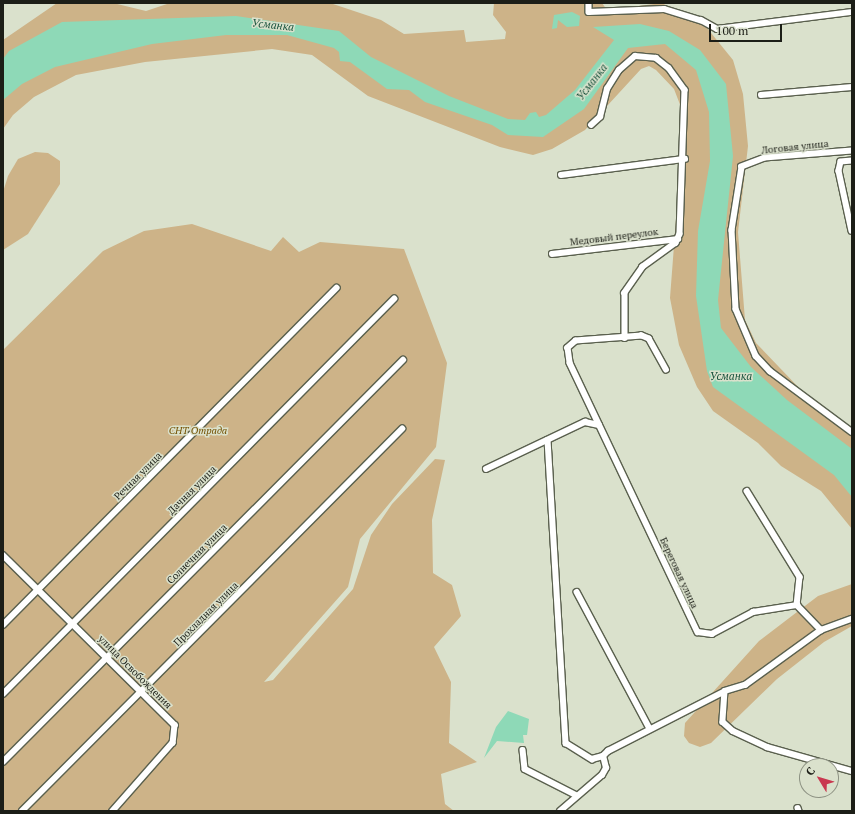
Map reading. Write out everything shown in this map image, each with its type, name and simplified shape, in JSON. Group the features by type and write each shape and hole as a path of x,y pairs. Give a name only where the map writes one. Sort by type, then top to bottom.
{"street":[{"path":"589,3 589,12 664,9 701,20 717,29 852,12"},
{"path":"591,125 600,117 607,89 627,62 635,56 656,58 674,73 685,90 684,219 678,238 643,267 624,293 625,338"},
{"path":"761,95 852,87"},
{"name":"Логовая улица","path":"852,151 765,158 742,167 732,230 734,299 742,330 762,364 852,432"},
{"path":"561,175 685,159"},
{"path":"852,161 841,162 839,171 852,231"},
{"name":"Медовый переулок","path":"552,254 678,238"},
{"name":"Речная улица","path":"3,625 336,288"},
{"name":"Дачная улица","path":"3,694 394,299"},
{"path":"599,426 570,363 568,348 576,341 625,338 649,339 666,370"},
{"name":"Солнечная улица","path":"3,762 403,360"},
{"path":"486,468 585,422 599,426"},
{"name":"Береговая улица","path":"599,426 698,632 712,634 752,612 797,605"},
{"name":"Прохладная улица","path":"22,811 402,429"},
{"path":"548,440 566,743 592,759 603,756 650,729 725,691 745,685 820,630 852,619"},
{"path":"747,491 800,577 797,605 820,630"},
{"name":"улица Освобождения","path":"3,555 175,725 177,735 113,811"},
{"path":"577,592 650,729"},
{"path":"725,691 723,722 733,731 767,748 852,771"},
{"path":"523,750 526,769 576,795"},
{"path":"560,811 576,795 602,775 606,768 603,756"}],"green space":[{"path":"57,3 113,3 146,11 170,3 330,3 381,20 404,34 464,30 466,42 505,39 506,32 493,15 494,3 602,3 607,10 662,3 707,28 733,60 743,94 748,146 738,232 745,320 756,343 801,390 852,428 852,529 821,491 781,466 758,443 713,411 697,387 679,345 670,298 684,115 674,89 656,70 649,66 641,69 585,130 552,149 533,155 500,147 368,96 312,55 272,49 145,62 76,75 34,97 13,115 3,129 3,40"},
{"path":"35,152 48,153 60,161 60,184 28,234 3,250 3,192 8,176 18,159"},
{"name":"СНТ Отрада","path":"192,224 271,251 283,237 299,252 320,242 404,249 447,363 436,447 360,539 348,587 264,682 273,680 353,589 371,535 392,504 435,459 445,460 432,520 433,573 452,585 461,616 434,647 451,682 449,743 477,762 441,774 445,804 454,811 3,811 3,350 103,251 144,231"},
{"path":"852,584 852,626 824,642 777,679 711,743 700,747 689,743 684,736 685,723 759,641 818,596"}],"water":[{"path":"572,12 580,16 579,26 567,27 558,20 557,28 552,29 554,15"},
{"name":"Усманка","path":"236,16 339,31 371,57 449,96 508,119 525,120 530,113 536,112 539,117 546,115 575,90 614,40 593,27 640,24 669,31 700,50 726,84 733,156 718,300 721,328 751,367 787,400 852,449 852,497 834,475 713,387 707,371 696,296 698,231 710,161 709,112 696,70 665,44 628,48 584,109 543,137 508,135 492,125 425,102 409,90 387,89 350,62 340,61 339,52 334,48 287,35 226,35 152,44 55,67 22,84 3,100 3,59 9,51 62,22"},
{"path":"508,711 529,719 527,735 523,735 524,743 497,741 484,758 496,727"}]}
